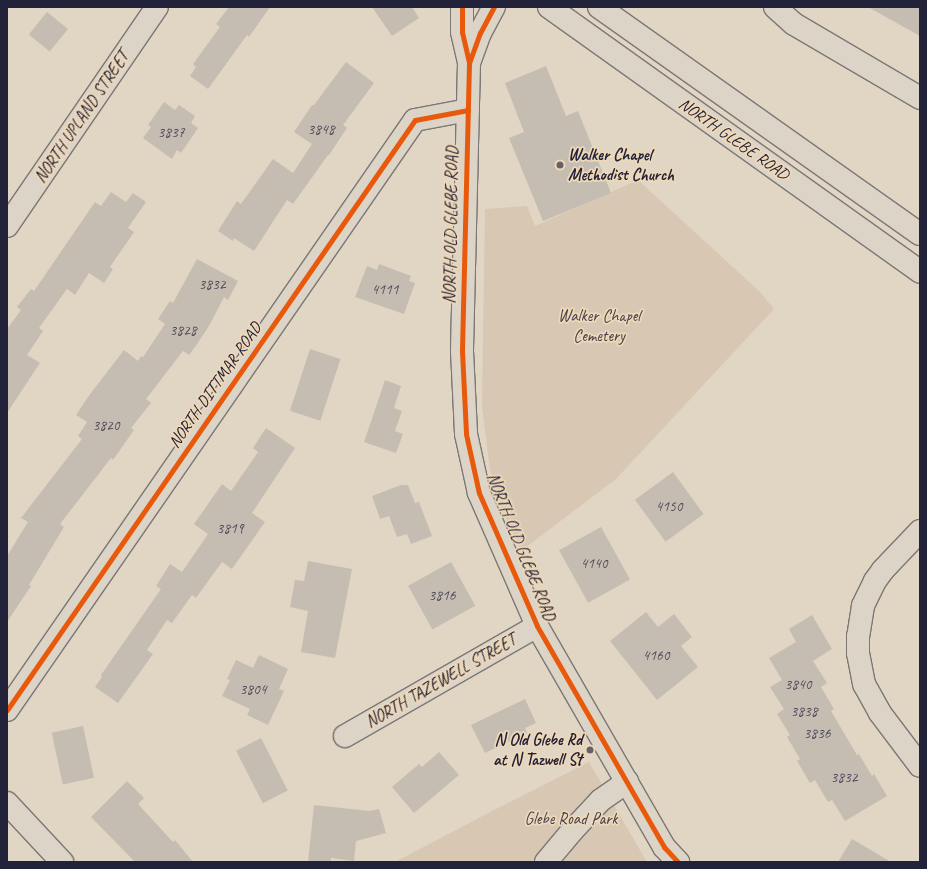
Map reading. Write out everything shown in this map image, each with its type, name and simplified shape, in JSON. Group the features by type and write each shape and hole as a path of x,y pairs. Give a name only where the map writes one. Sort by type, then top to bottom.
{"street":[{"name":"NORTH UPLAND STREET","path":"7,226 157,7"},
{"name":"NORTH OLD GLEBE ROAD","path":"462,7 462,32 469,63 462,351 466,434 479,493 537,626 664,847 678,862"},
{"name":"NORTH OLD GLEBE ROAD","path":"469,63 480,33 494,7"},
{"name":"NORTH GLEBE ROAD","path":"549,7 920,272"},
{"name":"NORTH GLEBE ROAD","path":"599,7 920,234"},
{"path":"775,7 794,24 920,98"},
{"name":"NORTH DITTMAR ROAD","path":"7,710 415,120 468,110"},
{"path":"920,531 883,570 868,594 860,621 858,648 864,684 872,700 889,726 920,766"},
{"name":"NORTH TAZEWELL STREET","path":"345,736 537,626"},
{"path":"546,862 601,800 627,782"},
{"path":"7,803 62,862"}],"shaded area":[{"name":"Walker Chapel Cemetery","path":"638,180 759,291 774,309 616,479 521,551 505,517 490,470 482,407 485,209 527,206 535,226"},
{"name":"Glebe Road Park","path":"589,762 647,862 395,862 494,810"}],"building":[{"path":"229,7 270,7 249,37 247,35 208,89 190,76 196,67 193,64 220,27 216,24"},
{"path":"372,7 412,7 419,18 392,36"},
{"path":"868,7 920,7 920,36"},
{"path":"47,12 68,29 50,52 29,35"},
{"path":"346,62 374,83 343,125 347,128 329,155 293,204 287,200 254,251 234,238 233,241 218,231 237,201 241,204 273,159 293,173 312,144 294,132 312,105 314,105"},
{"name":"Walker Chapel Methodist Church","path":"546,66 566,116 578,111 611,193 543,221 509,138 524,132 505,83"},
{"path":"164,102 175,110 179,105 195,116 191,123 198,128 181,153 177,150 172,159 143,138 151,127 148,125"},
{"path":"111,192 126,202 133,193 146,202 128,228 134,232 110,267 113,269 104,283 89,273 75,295 67,289 39,328 43,331 27,355 40,363 7,413 7,329 21,310 17,307 31,289 34,291 95,202 101,206"},
{"path":"197,259 238,281 228,300 224,297 209,326 189,355 183,351 146,399 151,403 131,428 134,430 113,460 111,458 60,524 64,527 29,585 31,586 7,622 7,556 28,522 21,518 82,439 78,436 87,422 76,415 88,397 124,350 138,361 141,356 143,357 165,324 158,319 170,301 173,303"},
{"path":"379,264 411,276 409,281 415,283 404,314 355,297 367,266 377,270"},
{"path":"310,349 340,359 320,421 290,411"},
{"path":"385,380 401,386 394,408 402,411 395,431 403,434 396,453 364,442"},
{"path":"266,428 295,448 252,513 265,522 232,569 222,562 196,598 192,595 172,623 167,620 147,650 153,654 118,703 95,687 102,677 101,675 161,589 156,586 170,564 182,572 208,534 194,524 222,484 231,491 258,452 253,448"},
{"path":"673,472 704,514 666,542 635,500"},
{"path":"401,485 408,485 415,503 419,502 432,536 411,544 407,534 397,537 389,516 380,519 372,496"},
{"path":"601,527 630,579 588,603 559,550"},
{"path":"308,561 352,569 335,658 301,652 308,611 290,607 295,580 304,581"},
{"path":"451,562 475,606 432,629 408,586"},
{"path":"646,612 658,627 674,614 692,637 681,646 698,667 657,700 610,641"},
{"path":"812,615 832,649 813,661 827,683 821,687 834,709 831,711 857,755 859,754 872,776 874,774 887,796 845,821 832,800 828,802 815,780 810,783 797,761 800,759 787,737 790,735 777,714 784,709 770,687 782,680 769,658 796,642 789,629"},
{"path":"259,655 288,669 279,689 284,691 268,725 247,715 250,709 222,696 230,680 227,679 236,660 253,668"},
{"path":"525,699 536,723 525,728 527,733 485,753 471,725"},
{"path":"83,726 94,778 63,784 52,733"},
{"path":"261,738 288,791 263,803 236,751"},
{"path":"439,752 459,775 414,813 392,787 419,764 422,767"},
{"path":"127,781 144,798 138,804 173,842 175,840 193,862 135,862 91,817"},
{"path":"314,805 370,811 379,809 386,833 356,841 354,861 331,858 331,862 308,862"},
{"path":"852,839 891,862 838,862"}],"cycle path":[{"path":"462,7 462,32 469,63 462,351 466,434 479,493 537,626 664,847 678,862"},
{"path":"469,63 480,33 494,7"},
{"path":"7,710 415,120 468,110"}],"place":[{"name":"Walker Chapel Methodist Church","path":"560,165"},
{"name":"N Old Glebe Rd at N Tazwell St","path":"590,750"}]}
